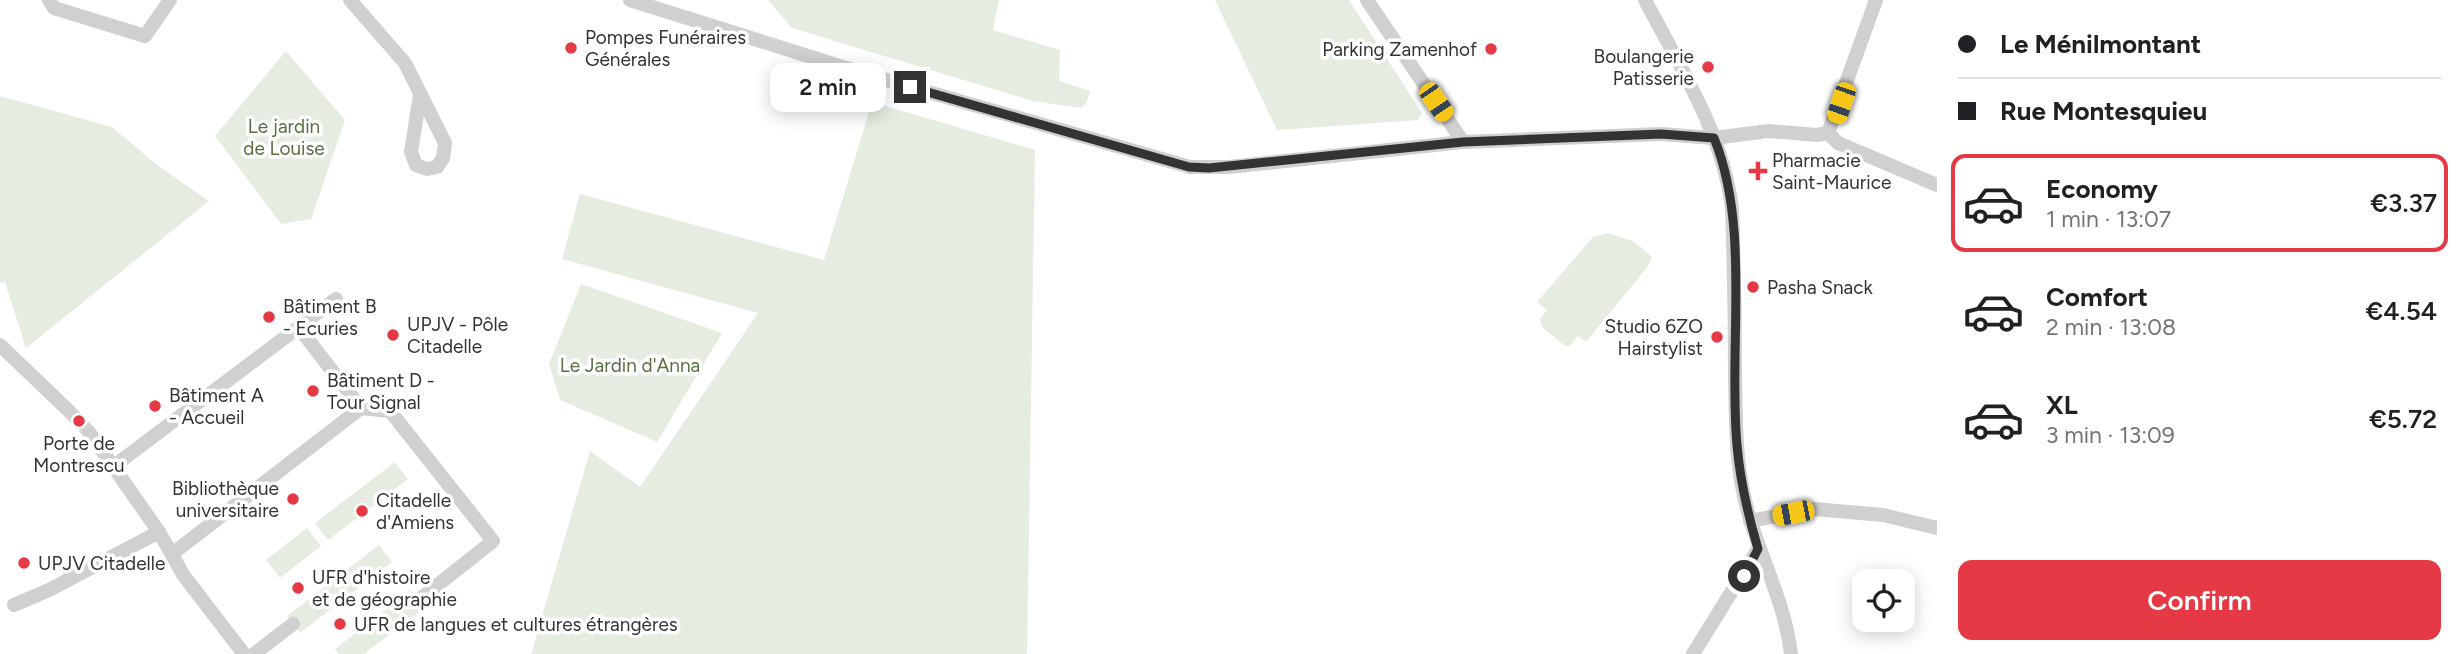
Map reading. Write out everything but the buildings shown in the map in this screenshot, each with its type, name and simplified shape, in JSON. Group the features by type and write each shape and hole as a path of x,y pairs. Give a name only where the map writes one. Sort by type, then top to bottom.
{"street":[{"path":"49,0 54,8 145,36 170,0"},
{"path":"351,0 405,63 420,95"},
{"path":"630,0 862,73 1189,167 1229,167 1463,142 1661,134 1714,138 1768,131 1817,135 1828,133"},
{"path":"1367,0 1463,142"},
{"path":"1645,0 1714,138 1726,170 1732,209 1737,443 1742,491 1758,549 1772,573 1791,654"},
{"path":"1828,133 1876,0"},
{"path":"1828,133 1838,143 1937,185"},
{"path":"114,466 336,299"},
{"path":"299,328 361,408"},
{"path":"0,345 69,411"},
{"path":"172,554 361,408 390,411 493,541 420,599"},
{"path":"89,432 159,532 184,576 244,654"},
{"path":"1750,521 1814,509 1883,515 1937,528"},
{"path":"14,605 49,590 159,532"},
{"path":"1693,654 1758,549"},
{"path":"254,654 293,624"}],"green space":[{"path":"768,0 999,0 993,30 1060,50 1059,81 1090,91 1081,108 1033,101 792,28"},
{"path":"1215,0 1349,0 1422,113 1418,120 1277,130"},
{"name":"Le jardin de Louise","path":"286,51 345,120 311,219 281,224 215,136"},
{"path":"0,96 112,127 157,165 209,201 26,348 5,282 0,283"},
{"path":"872,102 1035,150 1027,654 531,654 590,451 640,487 758,313 562,259 580,194 824,260"},
{"path":"1608,233 1633,241 1652,257 1649,265 1586,342 1578,336 1570,346 1565,346 1542,327 1540,319 1547,310 1537,302 1593,237"},
{"name":"Le Jardin d'Anna","path":"581,284 722,333 657,442 560,400 549,364"},
{"path":"395,462 408,479 328,540 315,523"},
{"path":"307,528 321,546 280,578 266,560"},
{"path":"379,545 392,562 300,633 287,616"},
{"path":"411,590 426,607 364,654 339,654 335,649"}],"tunnel":[{"path":"69,411 89,432"}],"place":[{"name":"Pompes Funéraires Générales","path":"571,48"},
{"name":"Parking Zamenhof","path":"1491,49"},
{"name":"Boulangerie Patisserie","path":"1708,67"},
{"name":"Pharmacie Saint-Maurice","path":"1758,171"},
{"name":"Pasha Snack","path":"1753,287"},
{"name":"Bâtiment B - Ecuries","path":"269,317"},
{"name":"UPJV - Pôle Citadelle","path":"393,335"},
{"name":"Studio 6ZO Hairstylist","path":"1717,337"},
{"name":"Bâtiment D - Tour Signal","path":"313,391"},
{"name":"Bâtiment A - Accueil","path":"155,406"},
{"name":"Porte de Montrescu","path":"79,421"},
{"name":"Bibliothèque universitaire","path":"293,499"},
{"name":"Citadelle d'Amiens","path":"362,511"},
{"name":"UPJV Citadelle","path":"24,563"},
{"name":"UFR d'histoire et de géographie","path":"298,588"},
{"name":"UFR de langues et cultures étrangères","path":"340,624"}],"route":[{"path":"910,87 1189,167 1229,167 1463,142 1661,134 1714,138 1729,180 1732,209 1737,443 1742,491 1758,549 1744,576"}]}
